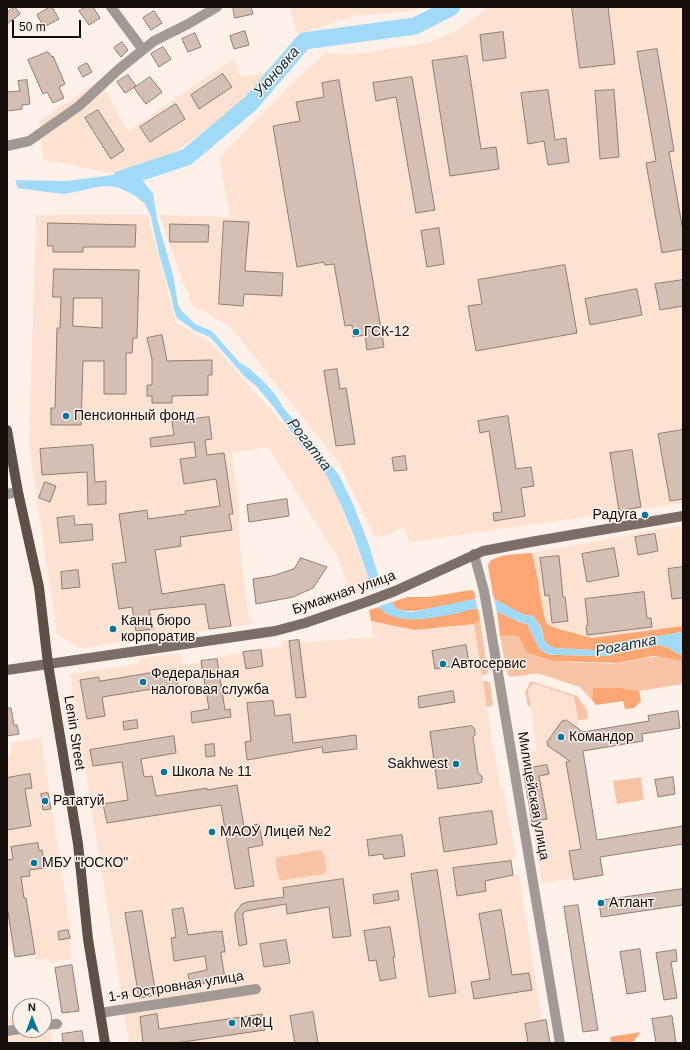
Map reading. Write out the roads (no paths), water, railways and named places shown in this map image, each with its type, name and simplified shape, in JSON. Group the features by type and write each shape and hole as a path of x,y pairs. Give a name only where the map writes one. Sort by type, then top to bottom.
{"main road":[{"name":"Lenin Street","path":"7,430 18,492 39,587 48,664 78,844 88,939 105,1043"}],"street":[{"path":"111,7 143,50"},
{"path":"7,146 29,141 79,106 119,69 154,41 217,7"},
{"path":"7,494 18,492"},
{"name":"Бумажная улица","path":"7,670 275,631 366,602 395,591 474,554 536,541 683,516"},
{"name":"Милицейская улица","path":"474,554 484,591 489,619 560,1043"},
{"name":"1-я Островная улица","path":"100,1013 256,989"},
{"path":"52,1024 57,1024"}],"water":[{"name":"Рогатка","path":"128,173 141,179 153,193 157,219 173,275 178,304 181,310 195,324 212,331 240,363 251,370 264,382 339,475 353,504 369,545 379,578 395,607 399,610 411,612 479,598 494,599 524,615 533,616 541,628 544,640 547,644 554,648 593,650 616,643 682,632 683,655 660,645 621,651 609,656 547,654 539,648 527,624 514,620 492,609 474,609 421,619 402,619 393,617 382,610 374,596 358,546 342,506 332,486 313,456 303,448 273,406 256,386 246,378 210,337 195,331 177,318 159,254 151,217 145,204 134,195 117,187 103,186 64,194 7,187 7,180 67,181"}],"waterway":[{"name":"Уюновка","path":"121,179 187,157 251,103 304,41 415,26 452,7"}],"place":[{"name":"ГСК-12","path":"356,332"},
{"name":"Пенсионный фонд","path":"66,416"},
{"name":"Радуга","path":"645,515"},
{"name":"Канц бюро корпоратив","path":"113,629"},
{"name":"Автосервис","path":"443,664"},
{"name":"Федеральная налоговая служба","path":"143,682"},
{"name":"Командор","path":"561,737"},
{"name":"Sakhwest","path":"456,764"},
{"name":"Школа № 11","path":"164,772"},
{"name":"Рататуй","path":"45,801"},
{"name":"МАОУ Лицей №2","path":"212,832"},
{"name":"МБУ \"ЮСКО\"","path":"34,863"},
{"name":"Атлант","path":"601,903"},
{"name":"МФЦ","path":"232,1023"}]}
